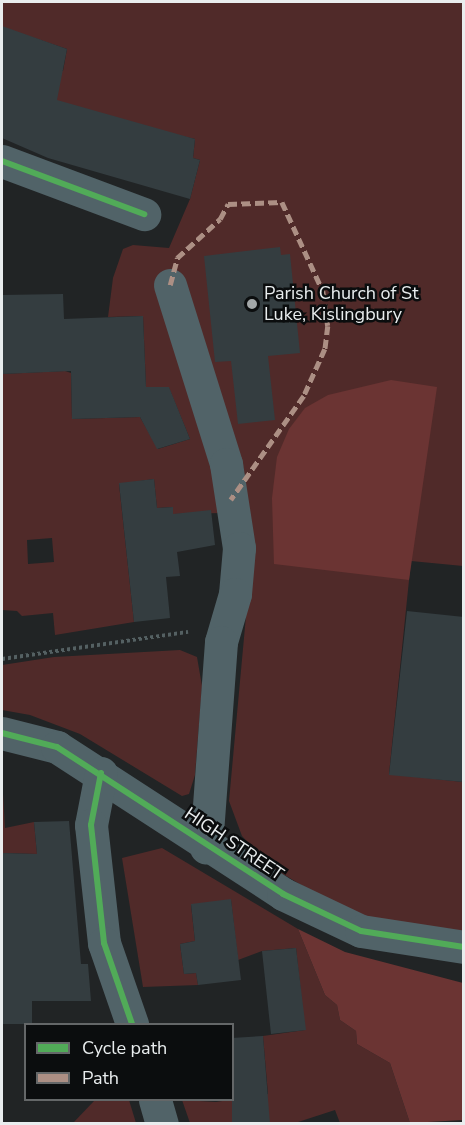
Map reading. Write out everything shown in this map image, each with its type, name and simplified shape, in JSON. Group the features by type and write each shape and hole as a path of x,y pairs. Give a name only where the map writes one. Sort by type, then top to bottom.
{"street":[{"path":"2,161 144,214"},
{"path":"170,285 226,464 239,548 235,594 225,629 206,847"},
{"name":"HIGH STREET","path":"2,733 57,747 101,773 206,847 283,894 361,931 464,947"},
{"path":"101,773 91,825 104,943 132,1023"},
{"path":"155,1101 162,1124"}],"path":[{"path":"2,659 225,629"}],"shaded area":[{"path":"2,2 463,2 463,566 411,561 389,774 463,782 463,931 368,917 320,896 271,867 242,836 229,801 246,616 231,611 222,513 173,514 173,507 157,508 154,479 119,484 134,622 55,635 53,613 22,616 17,611 2,610 2,374 65,371 71,373 72,419 140,417 158,449 190,439 169,388 146,387 143,316 108,317 113,278 123,249 133,245 169,248 190,199 200,160 193,158 195,139 2,95 2,50 63,71 67,49 2,27","holes":["52,538 54,562 28,564 27,540"]},
{"path":"391,380 437,387 409,580 274,564 272,498 277,457 289,429 305,408 328,395"},
{"path":"180,650 197,657 202,686 195,775 189,794 182,796 80,734 30,715 2,710 2,665 54,657"},
{"path":"2,776 5,828 34,822 37,854 2,853"},
{"path":"162,848 298,929 325,995 337,1005 340,1020 356,1031 357,1044 390,1063 410,1123 340,1123 335,1110 295,1123 190,1123 182,1101 234,1101 268,1094 263,1036 305,1030 296,948 262,951 238,960 231,900 191,905 195,941 180,944 184,974 196,973 198,985 143,987 122,858"},
{"path":"298,929 345,952 463,983 463,1120 410,1123 390,1063 357,1044 356,1031 340,1020 337,1005 325,995"},
{"path":"94,1101 129,1101 136,1123 73,1123"}],"building":[{"path":"2,26 67,49 57,100 195,139 193,158 200,160 190,199 48,158 2,138"},
{"name":"Parish Church of St Luke, Kislingbury","path":"280,247 281,255 290,254 300,353 268,356 275,420 238,424 231,361 215,362 204,256"},
{"path":"63,294 64,319 143,316 146,387 169,387 190,439 157,449 140,417 72,419 71,371 2,374 2,295"},
{"path":"154,479 157,508 173,507 173,514 211,510 215,545 177,552 180,576 166,577 170,618 134,622 119,483"},
{"path":"407,611 464,617 464,782 389,775"},
{"path":"69,821 81,964 88,964 91,1001 32,1001 32,1023 2,1024 2,853 37,854 34,822"},
{"path":"231,899 241,980 198,985 196,973 184,974 180,944 195,941 191,904"},
{"path":"296,948 306,1030 271,1034 262,951"},
{"path":"263,1036 270,1124 232,1124 234,1038"}],"marked path":[{"path":"170,285 177,258 220,219 228,204 282,202 323,291 328,326 325,349 304,396 231,500"}],"cycle path":[{"path":"2,161 144,214"},
{"path":"2,733 57,747 283,894 361,931 464,947"},
{"path":"101,773 91,825 104,943 132,1023"}],"place":[{"name":"Parish Church of St Luke, Kislingbury","path":"252,304"}]}
